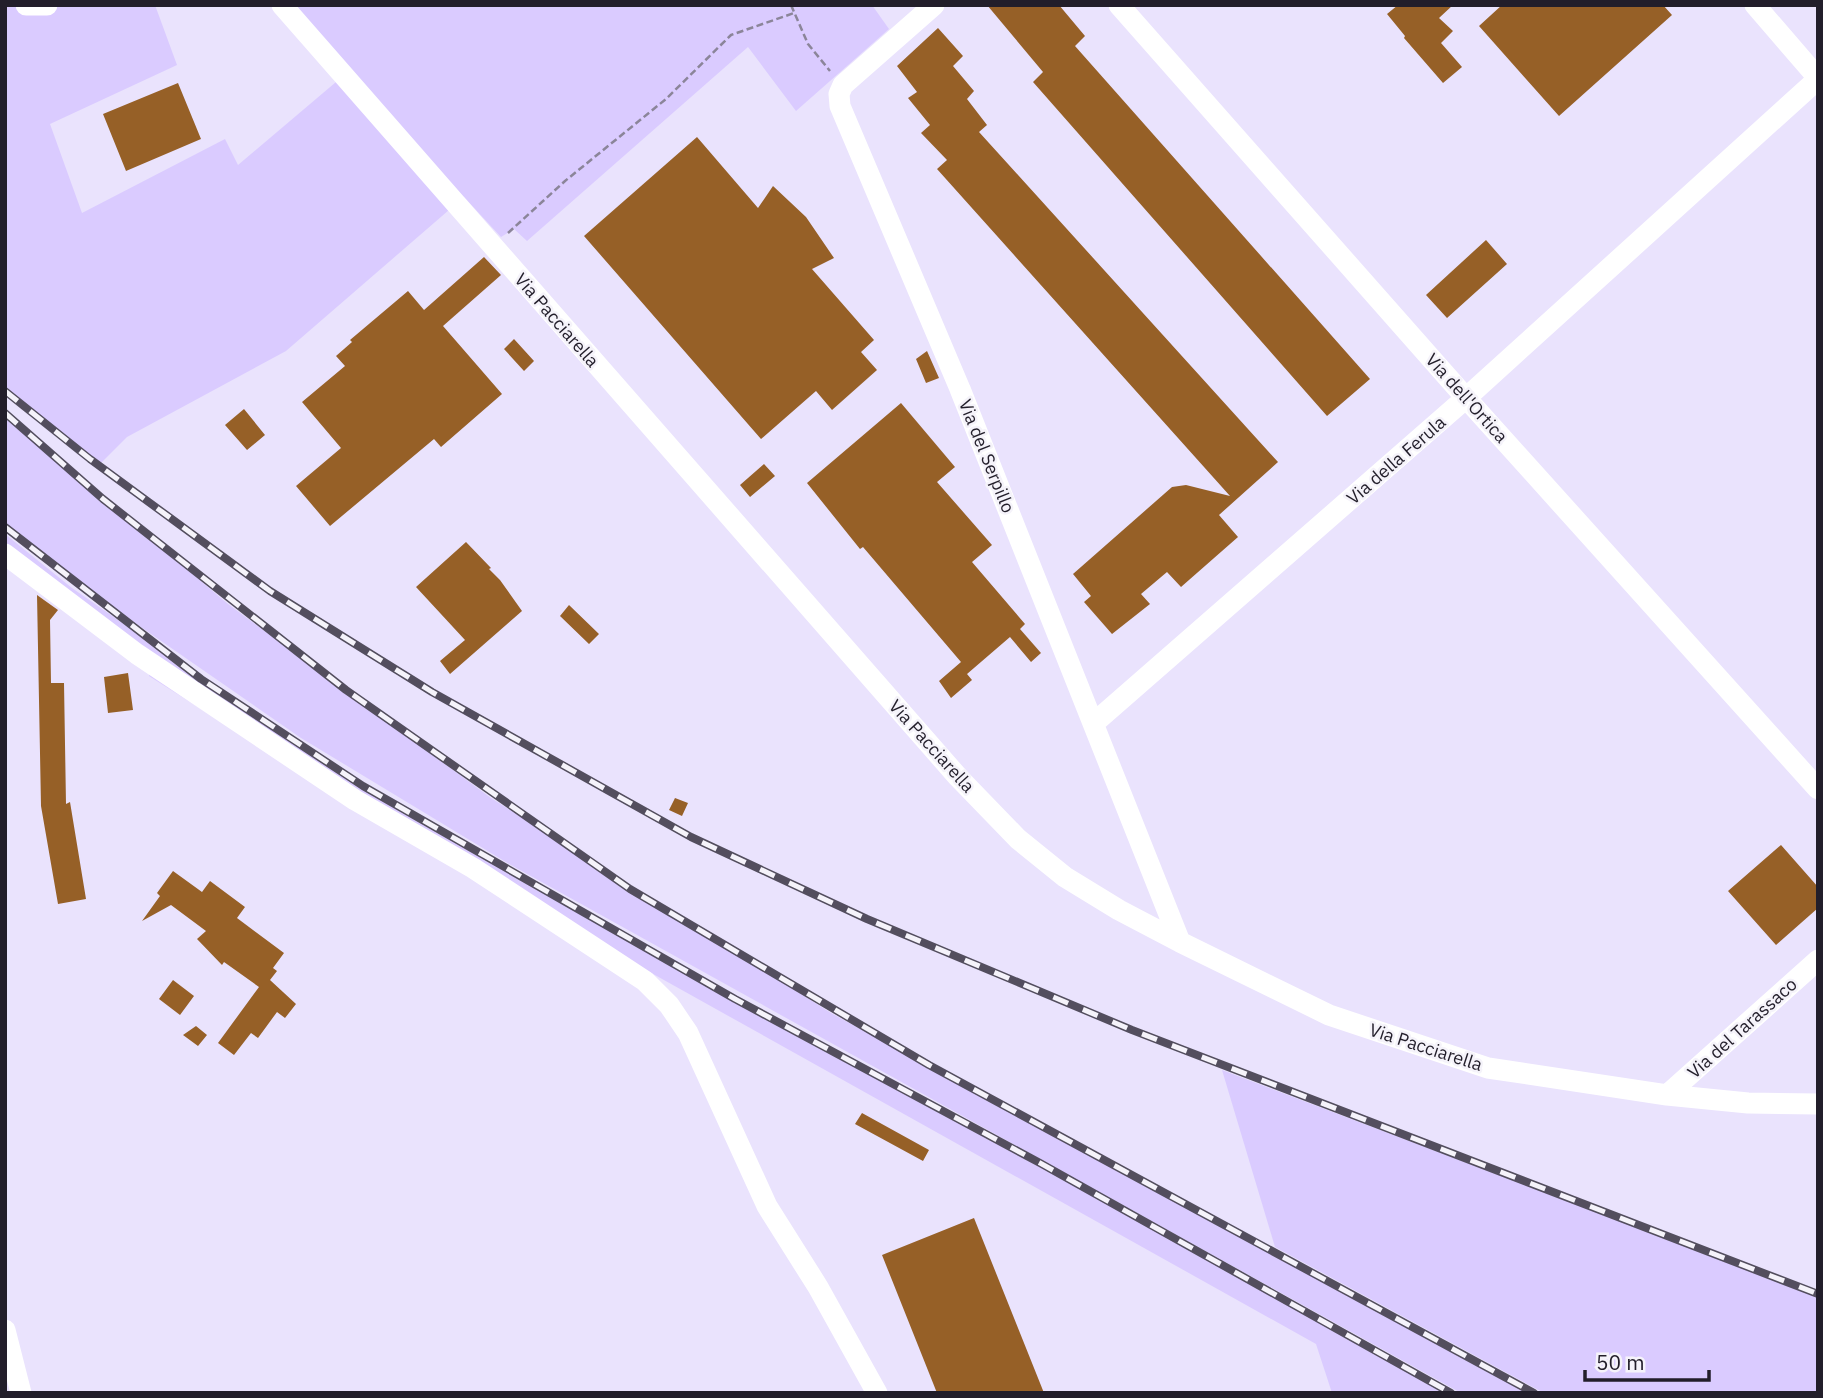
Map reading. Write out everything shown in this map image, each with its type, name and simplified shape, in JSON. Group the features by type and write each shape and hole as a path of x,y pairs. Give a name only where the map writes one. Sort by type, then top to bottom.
{"street":[{"path":"26,5 47,5"},
{"name":"Via Pacciarella","path":"282,5 958,777 1018,839 1065,877 1119,910 1180,942 1329,1014 1488,1068 1667,1096 1748,1103 1818,1104"},
{"path":"843,85 934,5"},
{"name":"Via dell'Ortica","path":"1119,5 1466,398 1818,789"},
{"path":"1755,5 1818,79"},
{"name":"Via della Ferula","path":"1094,723 1466,398 1818,79"},
{"name":"Via del Serpillo","path":"843,85 839,94 840,106 960,390 1180,942"},
{"path":"5,554 137,654 355,800 472,868 645,981 669,1005 688,1033 767,1206 818,1287 877,1393"},
{"name":"Via del Tarassaco","path":"1667,1096 1818,960"},
{"path":"5,1330 21,1393"}],"path":[{"path":"791,5 808,44 843,85"},
{"path":"492,247 565,180 666,100 731,35 794,13"}],"shaded area":[{"path":"5,5 155,5 177,65 50,124 82,213 225,139 238,165 336,82 272,5 872,5 889,29 796,111 748,47 527,241 514,229 501,237 464,197 286,351 127,437 100,464 5,387"},
{"path":"5,415 228,604 491,798 831,1013 1530,1393 1461,1393 511,865 301,738 76,582 5,524"},
{"path":"5,534 72,588 297,744 507,872 1448,1393 1332,1393 1316,1344 372,817 149,676 152,665 5,558"},
{"path":"1222,1070 1818,1296 1818,1393 1544,1393 1275,1247"}],"building":[{"path":"987,5 1059,5 1085,36 1075,46 1370,379 1327,416 1033,82 1043,72"},
{"path":"1398,5 1453,5 1439,18 1453,31 1441,43 1462,67 1443,83 1387,14"},
{"path":"1502,5 1663,5 1672,15 1559,116 1479,26"},
{"path":"938,28 963,56 953,66 974,91 967,99 987,125 979,132 1278,462 1219,515 1238,537 1181,587 1167,572 1141,594 1150,604 1112,634 1084,602 1091,596 1073,574 1172,487 1186,485 1230,496 937,169 947,160 921,133 930,125 908,98 917,92 897,66"},
{"path":"178,83 201,139 126,171 103,114"},
{"path":"697,137 758,208 773,186 806,217 834,258 812,269 874,340 861,352 877,370 832,410 816,391 761,439 584,236"},
{"path":"1486,240 1507,264 1447,318 1426,295"},
{"path":"484,257 501,275 443,326 502,394 441,447 434,439 330,526 296,486 341,448 302,402 345,366 336,356 352,342 350,340 408,291 424,310"},
{"path":"514,339 534,361 524,371 504,349"},
{"path":"927,351 939,378 926,383 916,359"},
{"path":"901,403 955,467 937,482 992,545 972,562 1025,624 1020,629 1041,653 1031,662 1010,637 967,674 972,680 951,698 939,681 961,662 863,547 860,549 807,483"},
{"path":"244,409 265,435 247,450 225,425"},
{"path":"764,464 775,476 750,497 740,485"},
{"path":"466,542 491,568 489,569 522,611 450,674 440,661 465,640 416,587"},
{"path":"37,595 58,610 50,620 51,683 64,683 66,804 70,802 86,899 58,904 41,806"},
{"path":"569,605 599,634 589,644 560,616"},
{"path":"128,673 133,710 108,713 104,677"},
{"path":"675,798 688,803 682,816 669,810"},
{"path":"1781,845 1818,887 1818,908 1776,945 1728,891"},
{"path":"173,871 202,892 210,881 245,907 237,918 284,953 273,968 277,971 270,980 296,1004 285,1018 277,1012 258,1038 251,1033 234,1055 218,1043 259,987 224,962 222,965 197,939 206,931 171,905 142,921 160,896 157,893"},
{"path":"173,980 194,996 180,1015 159,999"},
{"path":"196,1026 207,1035 198,1046 183,1035"},
{"path":"862,1113 929,1150 923,1161 855,1124"},
{"path":"974,1218 1044,1393 937,1393 882,1255"}],"railway":[{"path":"5,391 90,459 270,591 432,692 691,837 867,919 1132,1030 1818,1294"},
{"path":"5,413 103,499 346,690 630,889 929,1065 1534,1393"},
{"path":"5,527 201,679 363,786 735,999 1040,1163 1451,1393"}]}
